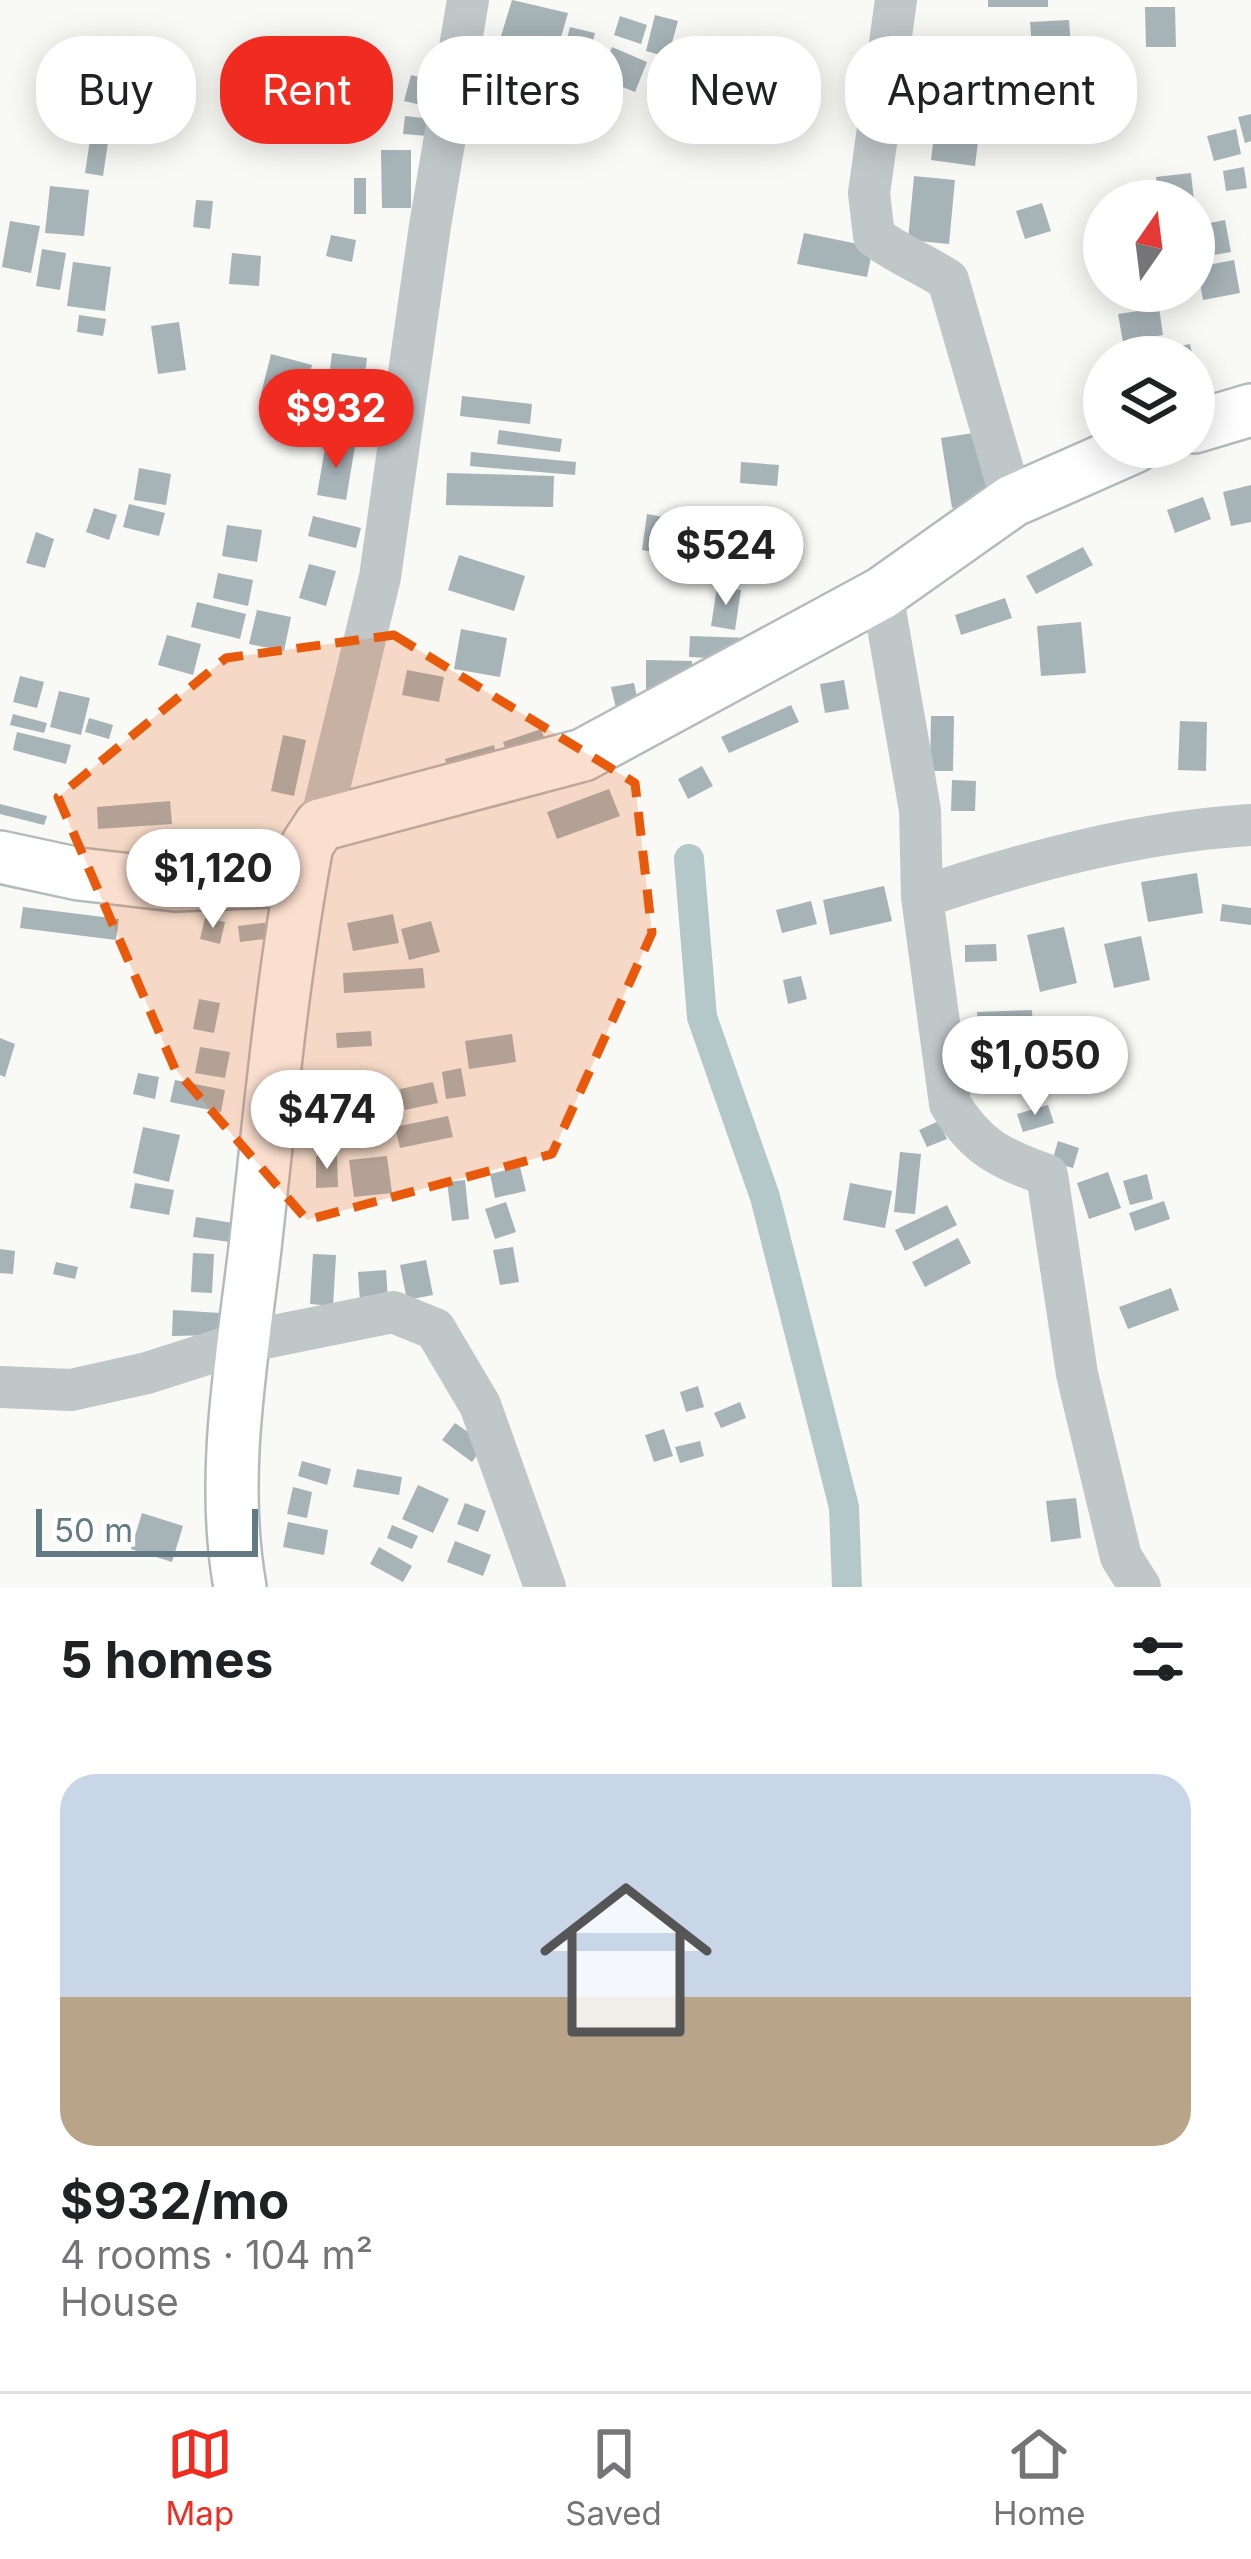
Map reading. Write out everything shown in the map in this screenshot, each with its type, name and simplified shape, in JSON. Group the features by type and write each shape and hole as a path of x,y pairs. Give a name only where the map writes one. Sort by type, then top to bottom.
{"main road":[{"path":"1215,421 1251,410"},
{"path":"240,1587 232,1541 244,1342 280,1016 307,845 320,825 583,755 882,592 1012,501 1087,468"},
{"path":"0,857 79,874 175,885 300,880"}],"street":[{"path":"320,825 380,577 467,0"},
{"path":"896,0 869,193 874,236 896,254 948,280 1012,501"},
{"path":"882,592 920,810 922,897 950,1104 966,1131 996,1156 1047,1175 1077,1374 1121,1557 1140,1587"},
{"path":"922,897 1022,863 1183,830 1251,825"},
{"path":"0,1387 71,1390 146,1373 244,1342 393,1312 435,1329 480,1405 545,1587"}],"highlighted area":[{"path":"394,635 635,783 652,933 552,1154 307,1220 175,1069 58,797 226,658"}],"building":[{"path":"512,0 568,13 561,36 501,36"},
{"path":"988,0 1048,0 1048,7 988,7"},
{"path":"1145,7 1175,7 1176,47 1146,47"},
{"path":"655,15 678,21 674,36 650,36"},
{"path":"620,16 647,25 641,44 614,35"},
{"path":"1069,20 1070,36 1031,36 1030,22"},
{"path":"570,27 595,33 594,36 568,36"},
{"path":"623,52 647,62 635,92 623,87"},
{"path":"411,75 417,76 417,104 404,101"},
{"path":"1251,114 1251,141 1245,143 1238,117"},
{"path":"405,116 417,117 417,135 403,134"},
{"path":"1236,129 1241,154 1214,161 1207,136"},
{"path":"89,144 108,144 103,176 85,173"},
{"path":"933,144 978,144 975,166 931,160"},
{"path":"381,150 411,150 411,208 382,208"},
{"path":"1244,167 1247,188 1226,191 1223,171"},
{"path":"1191,173 1192,180 1156,180"},
{"path":"914,176 955,180 949,244 908,240"},
{"path":"354,178 366,178 366,214 354,214"},
{"path":"50,186 89,190 84,236 45,233"},
{"path":"196,200 213,201 210,229 193,227"},
{"path":"1042,203 1051,231 1025,239 1016,211"},
{"path":"1225,220 1231,252 1215,255 1215,222"},
{"path":"10,221 40,226 31,273 2,267"},
{"path":"804,233 873,247 867,277 797,264"},
{"path":"331,235 356,240 352,262 326,256"},
{"path":"42,249 66,253 60,290 36,286"},
{"path":"232,253 261,256 259,286 229,284"},
{"path":"1234,260 1240,293 1215,298 1215,264"},
{"path":"73,262 111,267 105,311 67,306"},
{"path":"1160,312 1163,335 1122,336 1118,314"},
{"path":"79,315 106,319 103,336 77,332"},
{"path":"179,322 186,370 158,374 151,326"},
{"path":"332,353 367,358 364,382 329,378"},
{"path":"271,354 312,365 302,404 261,394"},
{"path":"314,379 340,386 329,421 304,413"},
{"path":"344,387 362,391 354,423 336,419"},
{"path":"462,396 532,404 530,424 460,416"},
{"path":"499,430 562,439 560,452 497,444"},
{"path":"979,432 990,502 952,508 941,438"},
{"path":"326,442 355,446 346,500 317,495"},
{"path":"471,452 576,462 575,475 470,466"},
{"path":"741,462 779,465 777,486 740,483"},
{"path":"139,468 171,474 166,505 134,500"},
{"path":"447,473 554,476 553,507 446,505"},
{"path":"1251,485 1251,522 1231,526 1223,492"},
{"path":"1203,497 1211,519 1175,533 1167,510"},
{"path":"129,504 165,513 159,536 123,527"},
{"path":"94,508 117,515 109,540 86,532"},
{"path":"647,514 669,518 663,554 642,550"},
{"path":"313,516 361,528 356,548 308,536"},
{"path":"227,525 262,530 257,562 222,556"},
{"path":"36,532 54,539 45,568 26,563"},
{"path":"1083,547 1093,565 1036,594 1026,576"},
{"path":"459,555 525,576 514,611 448,590"},
{"path":"309,564 336,571 326,606 299,598"},
{"path":"218,573 253,580 248,606 213,598"},
{"path":"717,587 741,590 735,630 711,626"},
{"path":"1005,598 1012,618 961,635 955,615"},
{"path":"197,602 246,614 240,639 191,627"},
{"path":"257,610 291,617 284,651 249,644"},
{"path":"1081,622 1086,673 1041,676 1037,626"},
{"path":"461,629 507,638 500,677 454,669"},
{"path":"167,635 201,644 193,675 158,665"},
{"path":"690,636 749,638 749,660 689,657"},
{"path":"646,660 692,661 692,690 646,690"},
{"path":"407,670 444,677 439,702 402,695"},
{"path":"20,676 44,682 37,708 13,702"},
{"path":"844,680 849,709 825,713 820,684"},
{"path":"634,683 641,715 619,721 611,687"},
{"path":"59,691 90,698 81,735 50,727"},
{"path":"791,705 799,722 729,753 721,737"},
{"path":"13,714 47,723 44,733 10,725"},
{"path":"931,716 954,716 953,771 930,771"},
{"path":"89,718 113,725 109,739 85,732"},
{"path":"1180,721 1207,722 1206,771 1178,770"},
{"path":"541,729 552,760 514,773 503,742"},
{"path":"17,732 71,745 66,764 13,750"},
{"path":"283,735 306,740 294,796 271,791"},
{"path":"494,745 499,766 451,779 445,759"},
{"path":"702,766 713,786 688,799 678,779"},
{"path":"952,780 976,781 975,811 951,811"},
{"path":"609,789 620,816 557,839 547,812"},
{"path":"170,801 172,824 98,829 97,807"},
{"path":"0,804 47,816 44,825 0,814"},
{"path":"1197,873 1203,913 1148,922 1141,882"},
{"path":"884,886 892,921 830,935 823,900"},
{"path":"811,901 817,924 782,933 776,910"},
{"path":"1222,904 1251,908 1251,925 1220,921"},
{"path":"23,907 119,919 116,940 20,928"},
{"path":"393,914 399,943 353,951 347,923"},
{"path":"205,918 225,922 220,944 200,939"},
{"path":"431,921 440,952 409,960 401,929"},
{"path":"271,922 273,938 240,942 238,926"},
{"path":"1064,927 1077,983 1040,992 1027,935"},
{"path":"1141,936 1150,980 1114,988 1104,944"},
{"path":"996,944 997,961 965,962 965,945"},
{"path":"423,968 425,988 344,993 343,973"},
{"path":"801,976 807,999 788,1004 783,980"},
{"path":"199,999 220,1003 214,1033 193,1029"},
{"path":"1032,1010 1033,1030 978,1032 977,1012"},
{"path":"371,1031 372,1046 337,1048 336,1033"},
{"path":"512,1034 516,1062 469,1069 465,1041"},
{"path":"0,1038 15,1044 5,1077 0,1075"},
{"path":"200,1047 230,1052 225,1078 195,1073"},
{"path":"461,1068 466,1096 446,1099 442,1072"},
{"path":"138,1073 159,1077 155,1099 133,1094"},
{"path":"175,1080 225,1090 221,1112 170,1102"},
{"path":"433,1082 438,1103 405,1110 400,1089"},
{"path":"1048,1105 1054,1123 1023,1132 1017,1114"},
{"path":"448,1116 453,1137 400,1148 395,1127"},
{"path":"939,1121 947,1139 927,1147 919,1130"},
{"path":"143,1127 180,1135 169,1182 133,1173"},
{"path":"1058,1141 1079,1148 1073,1168 1052,1162"},
{"path":"900,1152 921,1154 915,1214 894,1212"},
{"path":"316,1156 337,1156 338,1187 316,1188"},
{"path":"387,1156 392,1193 354,1197 349,1160"},
{"path":"520,1167 526,1191 495,1198 490,1174"},
{"path":"1108,1172 1121,1208 1089,1219 1077,1183"},
{"path":"1147,1174 1153,1199 1130,1205 1123,1181"},
{"path":"465,1180 469,1219 452,1221 447,1182"},
{"path":"135,1183 174,1190 169,1215 130,1208"},
{"path":"850,1183 892,1191 885,1228 843,1220"},
{"path":"1164,1201 1170,1219 1135,1231 1129,1213"},
{"path":"506,1202 516,1232 495,1239 485,1209"},
{"path":"947,1205 957,1225 905,1251 895,1230"},
{"path":"196,1217 233,1223 230,1242 193,1237"},
{"path":"958,1238 971,1263 925,1287 912,1262"},
{"path":"513,1247 519,1282 500,1285 493,1250"},
{"path":"0,1249 15,1251 13,1274 0,1273"},
{"path":"193,1253 214,1254 212,1293 191,1292"},
{"path":"313,1254 336,1255 333,1306 310,1304"},
{"path":"426,1260 433,1295 407,1300 400,1265"},
{"path":"56,1262 78,1267 75,1279 53,1274"},
{"path":"386,1270 388,1300 360,1302 358,1272"},
{"path":"1171,1288 1179,1310 1128,1329 1119,1307"},
{"path":"173,1310 220,1313 219,1335 172,1336"},
{"path":"698,1386 704,1407 686,1412 680,1392"},
{"path":"740,1402 746,1418 721,1428 714,1413"},
{"path":"455,1423 485,1444 472,1462 442,1440"},
{"path":"664,1429 673,1456 654,1462 645,1435"},
{"path":"700,1441 704,1456 680,1463 675,1447"},
{"path":"302,1461 331,1469 327,1485 298,1476"},
{"path":"357,1469 402,1477 399,1495 353,1487"},
{"path":"418,1485 449,1499 433,1533 402,1519"},
{"path":"293,1487 312,1492 307,1518 287,1514"},
{"path":"1076,1498 1081,1538 1051,1542 1046,1501"},
{"path":"465,1503 486,1511 478,1532 457,1524"},
{"path":"142,1513 183,1526 172,1562 131,1549"},
{"path":"288,1522 328,1530 324,1555 283,1547"},
{"path":"392,1525 418,1536 412,1549 387,1538"},
{"path":"455,1541 491,1555 483,1576 447,1562"},
{"path":"379,1547 412,1566 403,1582 370,1564"}],"waterway":[{"path":"689,859 702,1017 765,1197 844,1507 847,1587"}]}
